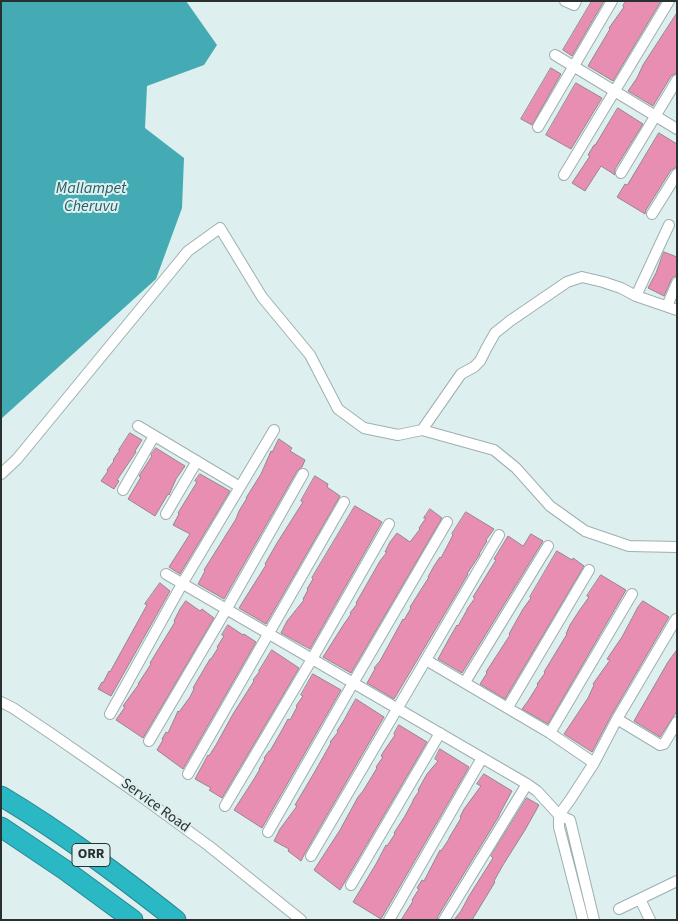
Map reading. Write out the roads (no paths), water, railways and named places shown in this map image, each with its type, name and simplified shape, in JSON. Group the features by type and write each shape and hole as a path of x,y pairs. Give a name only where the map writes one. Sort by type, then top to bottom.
{"highway":[{"name":"ORR","path":"1,796 81,848 176,920"},
{"name":"ORR","path":"1,827 66,870 133,920"}],"street":[{"path":"565,1 574,5 576,1"},
{"path":"538,126 612,1"},
{"path":"564,175 668,1"},
{"path":"555,54 677,129"},
{"path":"621,173 677,80"},
{"path":"652,214 677,174"},
{"path":"636,296 669,225"},
{"path":"1,474 23,452 188,251 220,228 262,297 310,355 338,409 364,428 398,435 422,430 494,450 516,468 550,506 585,530 629,546 677,547"},
{"path":"422,430 461,374 474,367 480,361 496,333 510,321 567,282 582,277 603,282 672,308 677,283"},
{"path":"138,426 240,487"},
{"path":"110,714 182,584 274,430"},
{"path":"123,490 154,436"},
{"path":"166,514 197,461"},
{"path":"149,741 303,474"},
{"path":"188,774 344,502"},
{"path":"268,832 447,522"},
{"path":"225,806 389,524"},
{"path":"311,856 499,535"},
{"path":"465,682 548,546"},
{"path":"508,707 588,570"},
{"path":"166,574 537,791 559,815 570,820 594,920"},
{"path":"550,733 632,594"},
{"path":"583,920 559,828 559,815 594,763 676,619"},
{"path":"426,660 508,707 594,763"},
{"name":"Service Road","path":"1,702 13,708 135,792 209,846 301,920"},
{"path":"617,720 660,745 664,744 677,722"},
{"path":"351,885 440,733"},
{"path":"389,920 482,758"},
{"path":"444,920 527,784"},
{"path":"619,910 677,881"},
{"path":"574,886 586,883"},
{"path":"640,899 650,920"}],"water":[{"name":"Mallampet Cheruvu","path":"1,1 186,1 217,45 204,65 147,86 145,128 184,158 182,208 156,279 1,419"}]}
